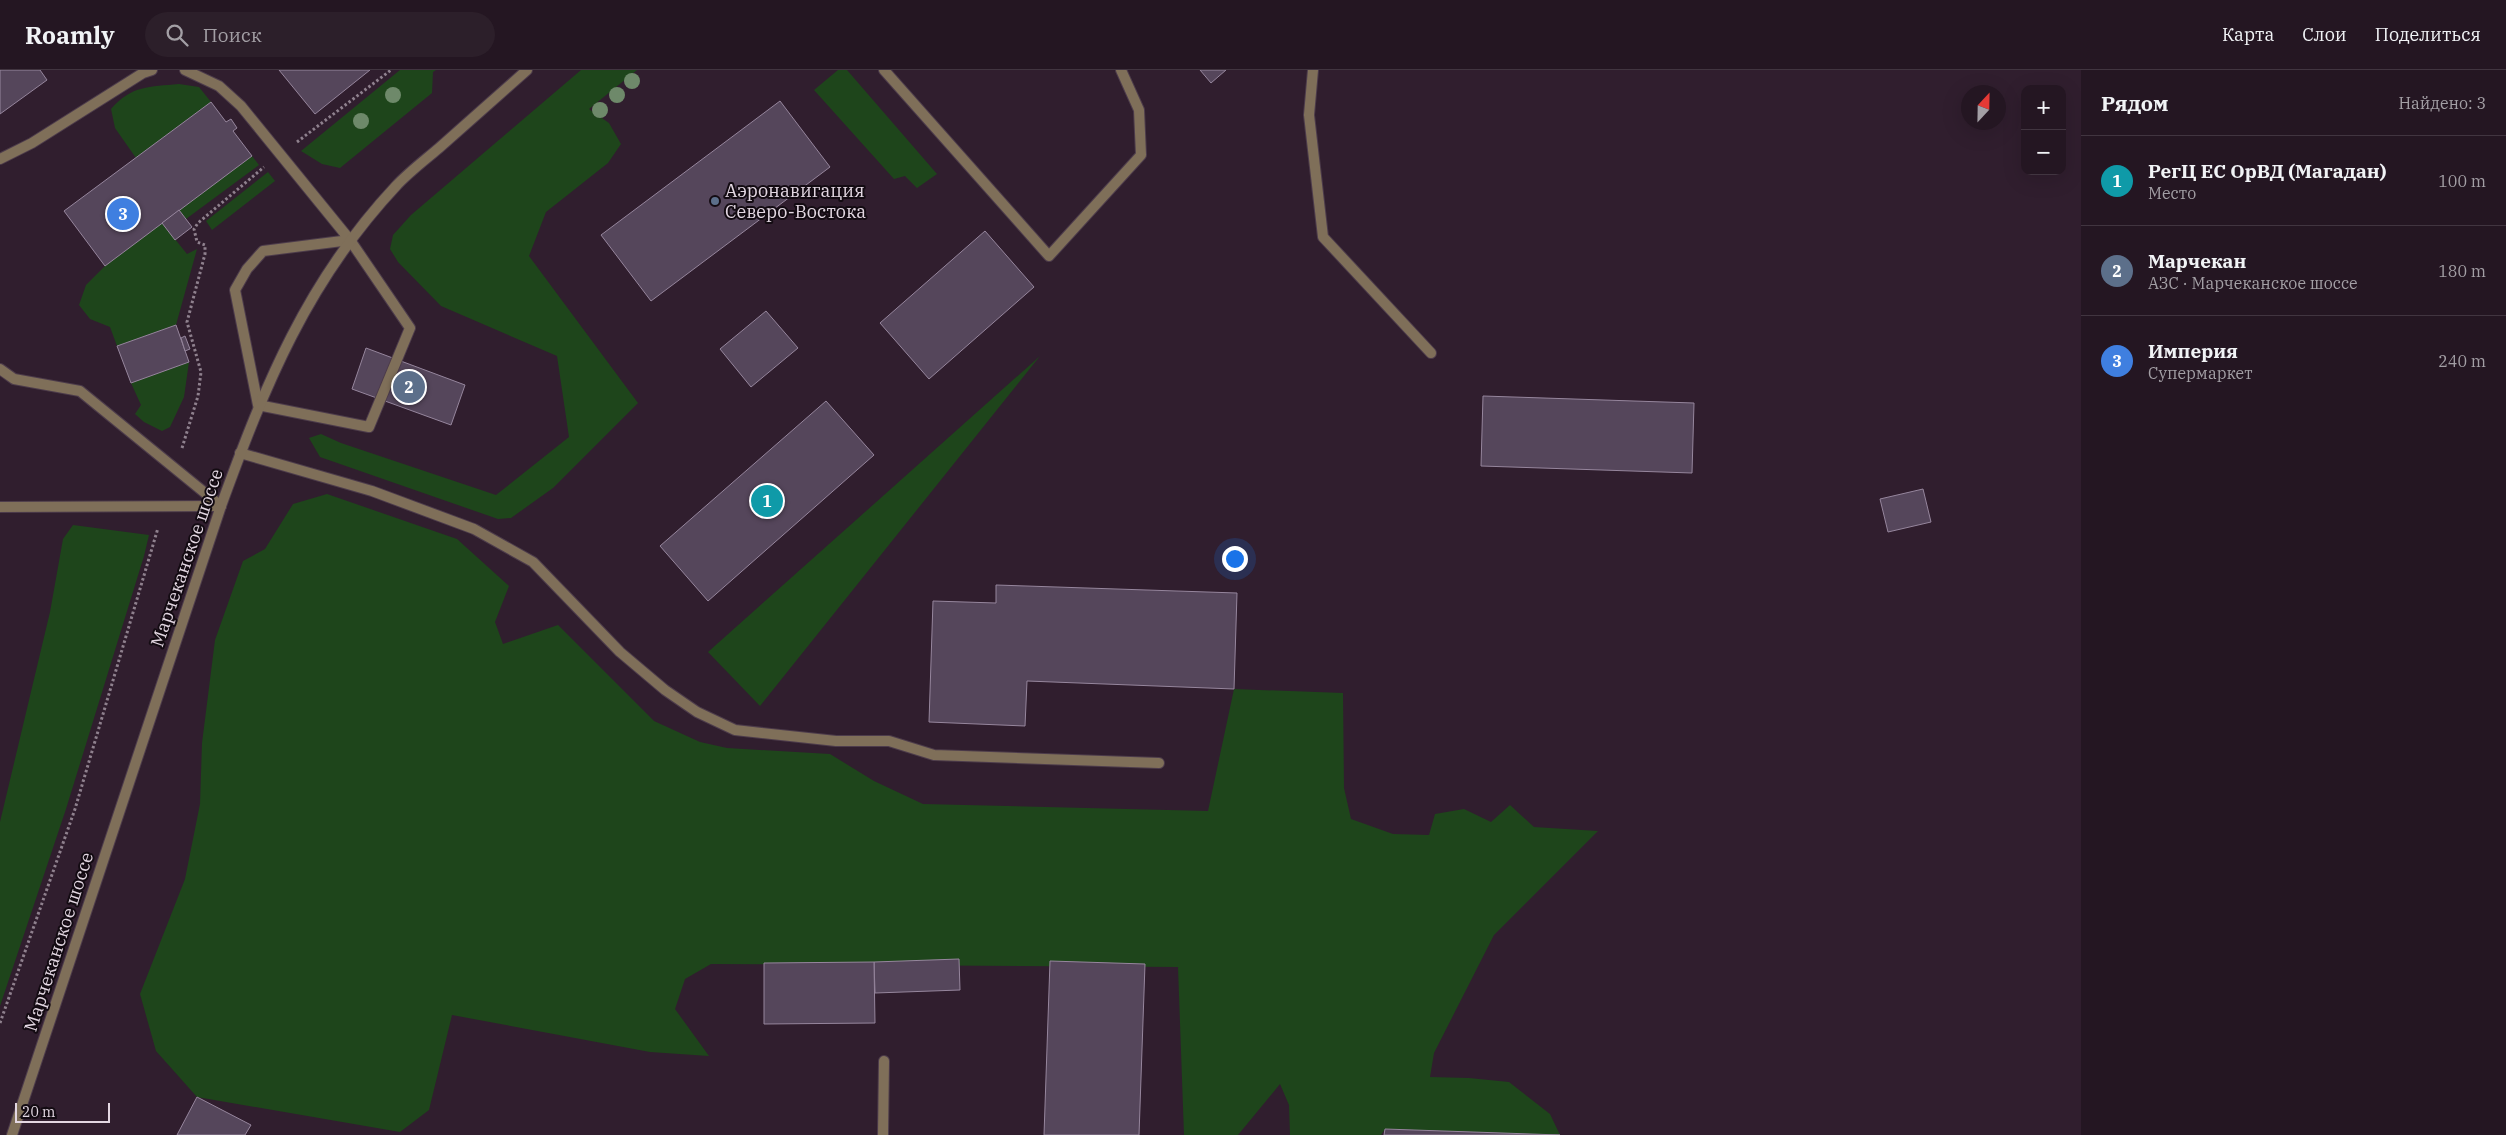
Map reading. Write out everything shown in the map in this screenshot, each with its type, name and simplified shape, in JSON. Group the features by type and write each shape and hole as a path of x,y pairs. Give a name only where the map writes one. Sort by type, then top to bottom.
{"street":[{"path":"0,159 32,143 143,73 152,70"},
{"path":"185,70 210,81 229,94 350,240 410,328 370,426 258,405 235,290 247,269 263,251 350,240"},
{"name":"Марчеканское шоссе","path":"12,1135 220,506 258,405 301,315 350,240 398,184 527,70"},
{"path":"884,70 1049,256 1141,155 1139,110 1121,70"},
{"path":"1313,70 1309,115 1323,237 1431,353"},
{"path":"0,369 14,379 80,391 220,506"},
{"path":"240,453 372,491 474,529 534,562 620,652 664,690 697,712 735,730 826,740 889,742 934,755 1159,763"},
{"path":"0,507 220,506"},
{"path":"883,1135 884,1061"}],"path":[{"path":"175,469 198,396 201,372 187,322 205,254 205,245 197,242"},
{"path":"0,1023 75,808 164,506"}],"green space":[{"path":"400,70 436,70 433,72 432,93 340,168 322,164 301,151"},
{"path":"581,70 637,70 589,109 609,123 621,144 608,163 546,212 529,256 638,403 553,488 511,518 498,519 320,457 309,438 321,434 341,443 496,495 569,437 557,356 441,306 398,262 390,249 393,235 411,215"},
{"path":"838,70 847,70 937,174 917,188 905,176 894,179 814,90"},
{"path":"179,84 199,87 211,102 136,158 115,128 111,109 126,95 134,91"},
{"path":"252,156 259,165 186,219 179,210"},
{"path":"268,172 275,181 212,230 206,221"},
{"path":"162,223 187,254 197,249 176,325 117,346 110,327 90,319 79,305 86,285 105,266"},
{"path":"1040,356 760,706 708,652"},
{"path":"189,362 184,397 170,427 162,431 144,422 135,414 141,405 131,383"},
{"path":"327,494 457,539 509,586 495,622 503,644 558,625 654,721 700,742 727,748 830,754 874,781 923,804 1208,811 1234,689 1343,693 1344,788 1351,819 1393,834 1429,835 1435,814 1464,809 1491,822 1510,805 1534,827 1598,831 1494,935 1434,1053 1430,1077 1509,1082 1550,1114 1560,1135 1385,1129 1381,1135 1290,1135 1289,1105 1280,1084 1238,1135 1184,1135 1178,967 711,964 685,979 675,1009 709,1056 650,1052 452,1015 429,1110 400,1132 197,1097 156,1051 140,994 185,879 200,804 202,743 215,640 243,561 265,549 293,504"},
{"path":"73,525 149,535 66,809 0,1006 0,822 50,612 63,539"}],"building":[{"path":"0,70 40,70 47,80 0,114"},
{"path":"279,70 370,70 315,114"},
{"path":"1200,70 1226,70 1211,83"},
{"name":"Аэронавигация Северо-Востока","path":"780,101 830,167 651,301 601,235"},
{"path":"211,102 226,122 231,119 237,128 233,131 252,156 105,266 64,211"},
{"path":"179,210 192,227 175,240 162,223"},
{"path":"985,231 1034,287 929,379 880,323"},
{"path":"766,311 798,348 751,387 720,349"},
{"path":"176,325 189,362 131,383 117,346"},
{"path":"185,336 190,349 185,351 181,338"},
{"path":"366,348 465,385 451,425 352,389"},
{"path":"1483,396 1694,403 1692,473 1481,466"},
{"path":"826,401 874,455 708,601 660,546"},
{"path":"1923,489 1931,522 1888,532 1880,499"},
{"path":"996,585 1237,593 1234,689 1027,681 1025,726 929,722 933,601 996,603"},
{"path":"959,959 960,990 875,993 874,962"},
{"path":"1050,961 1145,964 1139,1135 1044,1135"},
{"path":"874,962 875,1023 764,1024 764,963"},
{"path":"197,1097 251,1125 245,1135 177,1135"},
{"path":"1385,1129 1560,1135 1384,1135"}],"place":[{"name":"Аэронавигация Северо-Востока","path":"715,201"},
{"name":"Империя","path":"123,214"},
{"name":"Марчекан","path":"409,387"},
{"name":"РегЦ ЕС ОрВД (Магадан)","path":"767,501"}]}
